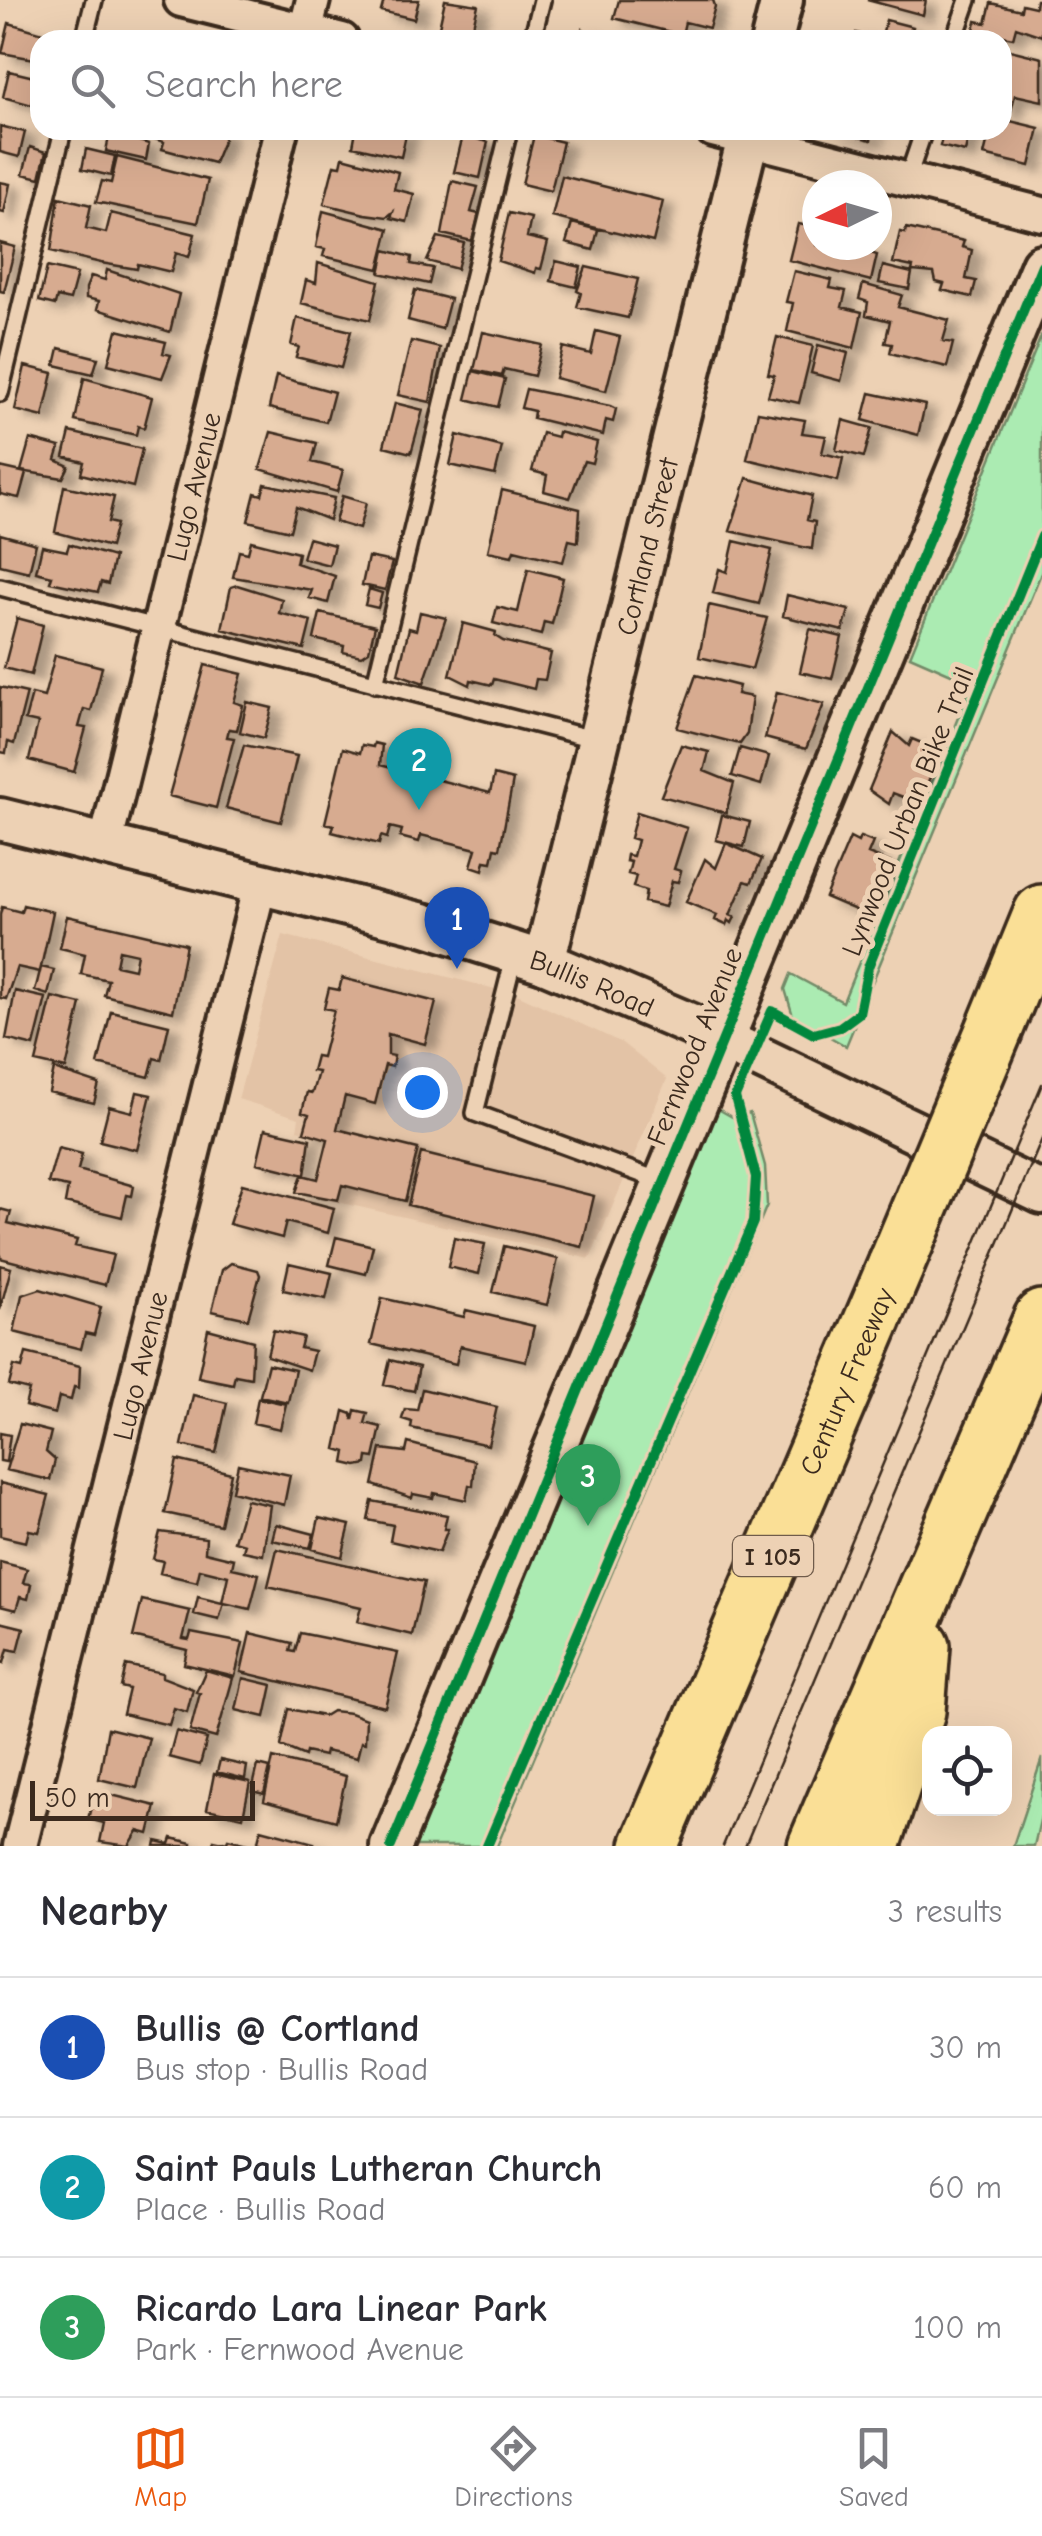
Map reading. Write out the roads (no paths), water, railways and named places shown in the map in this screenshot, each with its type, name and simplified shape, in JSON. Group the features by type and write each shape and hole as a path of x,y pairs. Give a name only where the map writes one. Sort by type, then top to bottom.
{"highway":[{"name":"Century Freeway","path":"649,1846 1042,914"},
{"path":"816,1846 1039,1324"},
{"path":"872,1846 917,1711 927,1593"}],"street":[{"path":"181,0 307,24"},
{"path":"774,30 782,0"},
{"name":"Lugo Avenue","path":"105,846 279,140"},
{"name":"Cortland Street","path":"529,957 599,740 735,140"},
{"path":"762,140 1042,214"},
{"name":"Fernwood Avenue","path":"391,1846 1042,264"},
{"name":"Bullis Road","path":"0,819 423,924 529,957 721,1039 1042,1193"},
{"name":"Lugo Avenue","path":"20,1846 260,884"}],"lane":[{"path":"86,30 94,0"},
{"path":"534,30 542,0"},
{"path":"958,30 968,0"},
{"path":"0,392 61,140"},
{"path":"375,684 507,140"},
{"path":"907,180 921,140"},
{"path":"0,586 158,630 599,740"},
{"path":"529,957 475,1113 662,1182"}],"tram line":[{"path":"723,1846 1042,1084"},
{"path":"745,1846 1042,1139"}],"place":[{"name":"Saint Pauls Lutheran Church","path":"419,810"},
{"name":"Bullis @ Cortland","path":"457,969"},
{"name":"Ricardo Lara Linear Park","path":"588,1526"}]}
